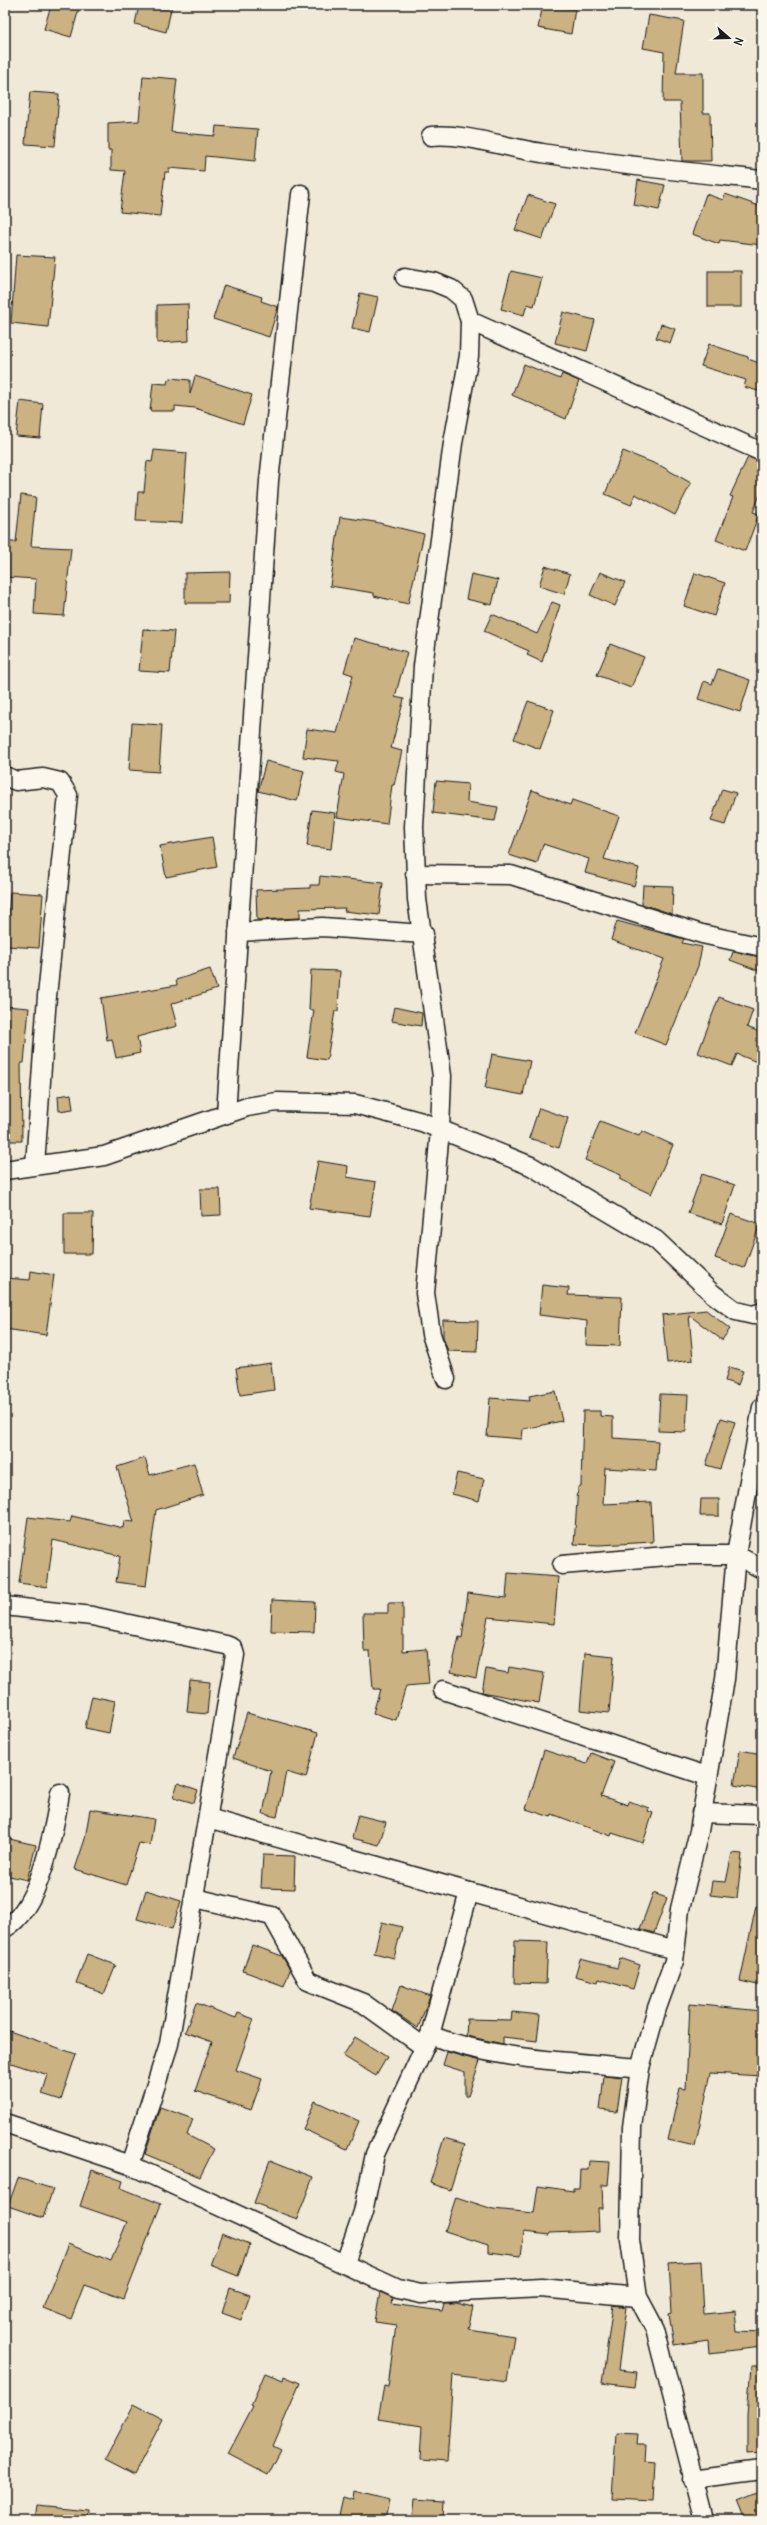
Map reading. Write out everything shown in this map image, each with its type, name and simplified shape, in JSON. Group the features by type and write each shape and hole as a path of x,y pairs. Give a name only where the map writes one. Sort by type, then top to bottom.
{"street":[{"path":"432,136 450,135 541,153 646,168 762,180"},
{"path":"226,1114 269,481 301,194"},
{"path":"405,278 434,282 450,289 463,299 470,321 469,356 453,443 423,666 414,827 415,874 442,1076 440,1130 425,1293 431,1334 446,1379"},
{"path":"470,321 762,452"},
{"path":"5,776 16,781 43,778 60,782 68,795 47,996 35,1164"},
{"path":"415,874 512,875 702,934 762,947"},
{"path":"238,932 322,927 424,934"},
{"path":"5,1170 35,1164 104,1156 247,1107 276,1102 355,1104 422,1122 531,1166 598,1204 656,1240 713,1294 736,1311 759,1317"},
{"path":"704,2520 692,2479 655,2329 638,2297 630,2240 630,2172 632,2127 640,2068 657,2008 674,1961 680,1909 699,1831 707,1776 725,1679 736,1555 762,1407"},
{"path":"562,1565 678,1555 736,1555 762,1569"},
{"path":"5,1606 92,1616 226,1644 233,1648 235,1655 195,1898 169,2044 130,2165"},
{"path":"443,1690 707,1776"},
{"path":"5,1928 14,1923 24,1910 39,1878 52,1838 60,1793"},
{"path":"701,1813 762,1815"},
{"path":"208,1818 675,1950"},
{"path":"345,2263 363,2212 375,2154 427,2041 469,1892"},
{"path":"195,1898 272,1916 308,1981 363,2003 418,2045 427,2041 456,2045 484,2052 640,2068"},
{"path":"5,2124 130,2165 345,2263 398,2289 421,2294 541,2288 638,2297"},
{"path":"692,2479 762,2470"}],"building":[{"path":"51,5 80,5 71,37 44,29"},
{"path":"139,5 172,5 166,32 135,24"},
{"path":"543,5 575,9 571,34 538,28"},
{"path":"649,15 684,21 676,73 703,73 703,113 710,113 711,161 682,161 680,102 663,102 664,52 643,48"},
{"path":"143,76 177,79 171,132 215,136 216,126 258,129 255,161 205,156 204,171 169,168 169,172 165,172 160,216 120,212 125,171 111,170 111,150 108,150 108,123 139,121"},
{"path":"30,92 59,94 55,146 25,144"},
{"path":"638,180 665,185 659,210 634,205"},
{"path":"706,194 723,200 725,194 762,207 762,245 720,240 719,244 692,234"},
{"path":"528,195 555,204 542,239 515,230"},
{"path":"16,255 55,257 48,327 11,323"},
{"path":"511,271 542,278 534,306 527,304 524,315 501,309"},
{"path":"708,271 741,271 741,307 708,307"},
{"path":"224,285 262,297 261,301 278,307 269,337 213,319"},
{"path":"360,293 378,297 370,332 352,328"},
{"path":"188,304 189,341 157,343 157,305"},
{"path":"563,312 595,320 587,351 555,343"},
{"path":"661,324 675,329 670,343 656,338"},
{"path":"709,344 748,357 748,359 762,364 762,390 759,389 758,391 744,387 746,380 701,366"},
{"path":"524,364 560,379 562,374 579,381 566,419 512,395"},
{"path":"195,376 252,395 243,424 195,408 175,406 175,411 150,411 153,383 167,384 168,380 171,378 190,380 190,394"},
{"path":"20,401 43,404 40,438 16,436"},
{"path":"154,450 187,453 182,523 136,521 138,492 144,492 147,461 152,462"},
{"path":"623,451 661,466 691,483 675,515 635,494 631,505 605,494"},
{"path":"748,457 762,462 762,490 753,512 759,514 745,551 716,540 733,497 730,496"},
{"path":"21,495 36,497 31,546 71,548 64,616 34,614 36,579 5,577 5,542 16,542"},
{"path":"340,517 375,522 424,534 408,604 374,596 374,593 330,586"},
{"path":"545,566 570,574 564,594 539,586"},
{"path":"230,572 229,603 185,603 185,573"},
{"path":"600,572 625,582 615,606 590,595"},
{"path":"695,573 725,583 714,616 684,606"},
{"path":"471,574 498,580 492,605 466,599"},
{"path":"552,602 560,605 542,662 527,655 529,651 484,631 492,614 537,634"},
{"path":"143,629 174,631 170,673 139,671"},
{"path":"354,638 407,652 395,697 404,699 391,748 402,751 394,785 392,785 387,824 337,817 344,774 336,772 339,761 303,757 307,729 337,733 353,675 344,672"},
{"path":"610,644 644,657 631,688 597,675"},
{"path":"718,669 750,680 740,712 698,699 704,681 712,684"},
{"path":"528,701 554,710 540,749 514,739"},
{"path":"132,723 162,725 159,772 129,770"},
{"path":"266,761 304,771 297,801 258,791"},
{"path":"436,781 468,784 467,802 498,807 495,821 433,813"},
{"path":"722,789 736,793 725,825 711,821"},
{"path":"532,790 570,805 572,800 619,816 604,859 639,868 634,886 585,873 589,859 543,844 537,864 509,855"},
{"path":"312,810 335,813 331,849 307,846"},
{"path":"212,837 217,867 166,877 160,846"},
{"path":"320,876 383,883 379,915 344,911 345,908 300,909 300,918 257,920 256,890 310,888 310,885 319,885"},
{"path":"643,885 673,886 672,914 642,904"},
{"path":"10,892 43,894 39,948 6,946"},
{"path":"617,921 684,939 682,943 702,947 698,966 666,1045 635,1033 664,959 611,940"},
{"path":"733,952 762,957 762,972 730,960"},
{"path":"210,969 217,989 171,1004 177,1026 137,1037 140,1053 116,1058 112,1039 107,1040 101,998 177,985 176,980"},
{"path":"311,970 340,971 338,1011 335,1011 327,1060 307,1057 314,1010 309,1010"},
{"path":"719,997 753,1010 747,1027 762,1033 762,1064 737,1054 732,1066 698,1053"},
{"path":"5,1006 29,1008 24,1063 21,1063 22,1141 5,1141"},
{"path":"394,1007 422,1013 421,1026 391,1021"},
{"path":"492,1054 530,1061 523,1095 485,1088"},
{"path":"71,1094 73,1109 59,1111 58,1096"},
{"path":"539,1108 568,1118 559,1148 529,1138"},
{"path":"600,1121 639,1136 642,1131 673,1145 651,1194 619,1179 621,1175 585,1160"},
{"path":"318,1161 348,1166 347,1177 376,1182 370,1216 309,1208"},
{"path":"702,1174 735,1185 722,1224 688,1213"},
{"path":"200,1189 220,1189 221,1215 201,1216"},
{"path":"64,1213 93,1213 92,1254 64,1254"},
{"path":"731,1214 760,1224 744,1268 715,1258"},
{"path":"31,1271 54,1275 46,1335 5,1329 5,1278 30,1280"},
{"path":"542,1285 569,1288 568,1295 622,1297 620,1346 586,1345 587,1321 539,1315"},
{"path":"706,1310 730,1329 722,1340 689,1315 693,1360 667,1363 662,1315"},
{"path":"443,1320 478,1321 477,1352 448,1351 443,1337"},
{"path":"271,1363 274,1390 240,1395 236,1368"},
{"path":"729,1367 743,1371 738,1385 725,1381"},
{"path":"555,1391 562,1421 523,1429 522,1439 487,1436 490,1398 530,1401 529,1396"},
{"path":"660,1394 688,1395 686,1432 658,1431"},
{"path":"583,1411 600,1411 600,1416 613,1417 613,1438 658,1441 656,1471 605,1468 603,1504 651,1502 653,1542 600,1545 574,1544 578,1487 581,1486"},
{"path":"721,1418 735,1422 720,1469 706,1465"},
{"path":"145,1458 150,1475 194,1463 203,1495 156,1510 146,1586 116,1582 120,1556 53,1540 47,1587 19,1583 28,1517 70,1522 72,1516 123,1528 124,1521 134,1522 117,1467"},
{"path":"457,1473 484,1479 479,1501 452,1494"},
{"path":"701,1499 719,1499 719,1516 700,1516"},
{"path":"508,1573 558,1577 554,1624 488,1617 476,1678 451,1672 459,1637 462,1638 468,1593 506,1598"},
{"path":"272,1600 315,1602 314,1632 271,1631"},
{"path":"388,1603 403,1603 403,1651 426,1649 429,1684 406,1686 396,1720 373,1713 380,1689 373,1689 370,1651 364,1651 363,1613 388,1613"},
{"path":"585,1653 614,1656 609,1713 580,1710"},
{"path":"509,1667 544,1673 539,1703 482,1692 486,1669 508,1673"},
{"path":"190,1680 210,1682 207,1714 187,1712"},
{"path":"92,1696 115,1701 109,1733 85,1728"},
{"path":"247,1713 318,1733 306,1778 286,1772 277,1817 263,1814 271,1771 233,1758"},
{"path":"544,1750 587,1764 591,1753 614,1762 601,1796 628,1805 629,1801 649,1808 648,1811 653,1813 643,1843 612,1833 611,1836 552,1814 551,1817 526,1809"},
{"path":"740,1750 762,1754 762,1790 734,1785"},
{"path":"178,1783 198,1790 194,1803 173,1797"},
{"path":"90,1809 154,1819 150,1845 139,1843 126,1885 75,1869 85,1839"},
{"path":"358,1815 386,1822 379,1845 352,1838"},
{"path":"5,1838 36,1845 27,1880 5,1875"},
{"path":"732,1853 742,1854 737,1898 710,1895 712,1881 726,1882"},
{"path":"263,1855 295,1856 294,1889 261,1888"},
{"path":"146,1890 181,1901 172,1929 137,1919"},
{"path":"653,1893 667,1898 654,1933 640,1929"},
{"path":"756,1906 762,1907 762,1986 740,1981"},
{"path":"382,1922 402,1927 394,1958 374,1953"},
{"path":"515,1941 548,1942 546,1984 514,1983"},
{"path":"252,1945 282,1956 290,1970 284,1986 243,1971"},
{"path":"87,1954 116,1965 104,1994 76,1983"},
{"path":"620,1958 640,1965 633,1989 599,1979 598,1982 575,1976 580,1959 617,1968"},
{"path":"401,1985 430,1996 418,2028 392,2011"},
{"path":"196,2003 236,2018 238,2013 254,2019 236,2070 262,2079 251,2110 195,2091 212,2042 185,2032"},
{"path":"690,2004 762,2011 761,2076 711,2073 695,2146 668,2140 680,2088 686,2089"},
{"path":"512,2012 540,2015 537,2041 503,2037 503,2044 466,2036 467,2019 511,2020"},
{"path":"9,2031 76,2054 61,2100 42,2094 48,2075 5,2061 5,2044"},
{"path":"355,2037 387,2057 376,2076 343,2056"},
{"path":"447,2052 480,2061 468,2096 465,2096 465,2072 443,2065"},
{"path":"604,2075 622,2077 617,2112 600,2110"},
{"path":"315,2101 359,2121 347,2149 303,2129"},
{"path":"160,2107 193,2119 187,2135 214,2149 200,2177 145,2154"},
{"path":"444,2138 465,2144 450,2190 430,2183"},
{"path":"270,2160 313,2177 297,2219 254,2203"},
{"path":"589,2161 610,2162 608,2185 602,2185 603,2208 598,2208 599,2231 550,2233 549,2235 524,2232 521,2256 488,2252 488,2245 445,2231 456,2197 493,2209 534,2213 538,2186 573,2191 573,2188 579,2188 580,2170 588,2170"},
{"path":"92,2170 123,2181 121,2188 161,2204 124,2299 84,2285 71,2319 43,2308 68,2244 111,2261 127,2222 80,2206"},
{"path":"18,2178 53,2189 43,2218 8,2206"},
{"path":"222,2233 250,2244 238,2276 210,2265"},
{"path":"701,2261 704,2314 735,2311 737,2331 762,2332 762,2347 709,2353 708,2340 674,2345 669,2314 672,2313 669,2263"},
{"path":"230,2288 250,2295 241,2320 222,2313"},
{"path":"380,2292 393,2298 392,2304 442,2311 444,2303 456,2303 473,2307 468,2329 514,2336 507,2382 453,2375 447,2462 420,2460 422,2426 378,2419 384,2386 388,2387 396,2325 375,2322"},
{"path":"613,2305 626,2307 618,2370 637,2372 635,2387 602,2383"},
{"path":"751,2366 762,2366 762,2453 747,2454 747,2415"},
{"path":"265,2373 283,2380 284,2376 300,2383 273,2446 281,2450 268,2475 228,2454 253,2406 251,2405"},
{"path":"134,2404 163,2419 134,2475 105,2460"},
{"path":"616,2433 638,2434 637,2444 646,2444 645,2461 655,2462 653,2501 612,2499"},
{"path":"762,2490 762,2520 746,2520 738,2500"},
{"path":"354,2492 389,2501 385,2520 345,2520 346,2517 339,2515 343,2497 353,2500"},
{"path":"414,2499 445,2501 444,2520 412,2520"},
{"path":"36,2505 89,2510 88,2520 34,2520"}]}
